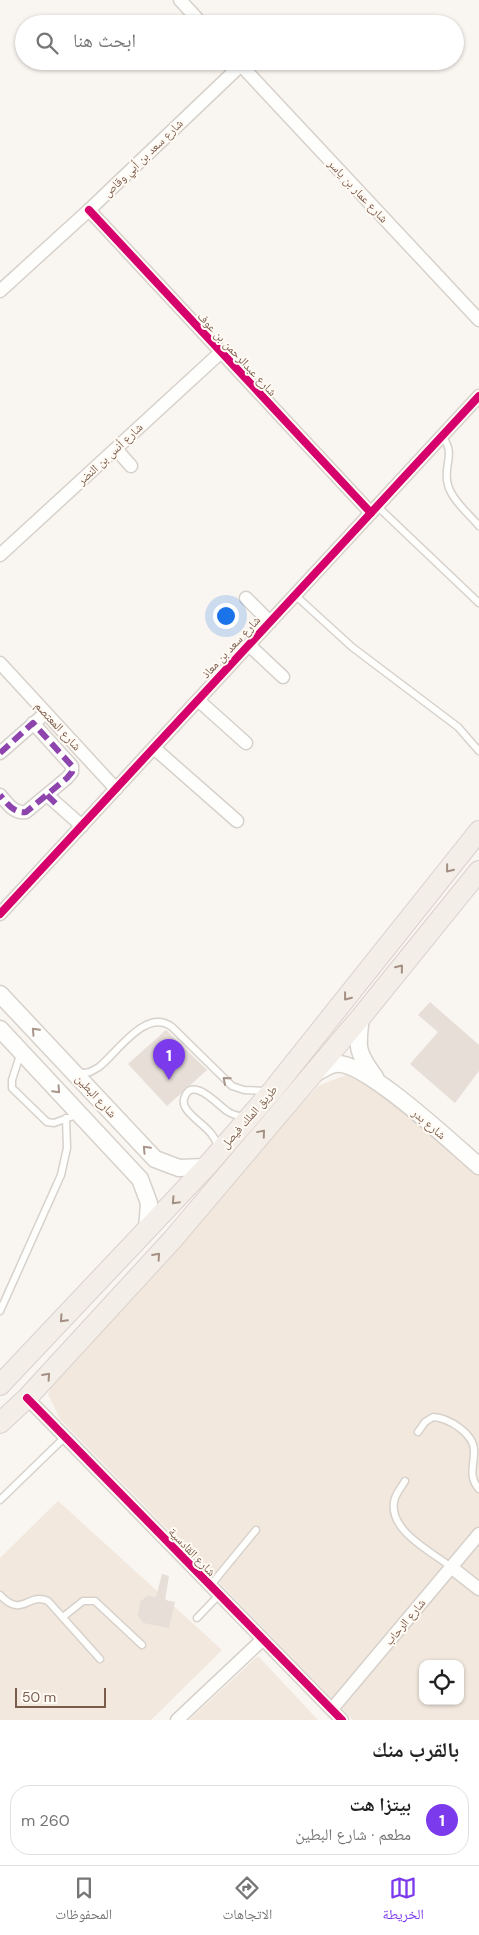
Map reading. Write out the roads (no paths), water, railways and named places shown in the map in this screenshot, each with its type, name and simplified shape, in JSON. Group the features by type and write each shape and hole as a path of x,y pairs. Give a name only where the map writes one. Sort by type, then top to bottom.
{"main road":[{"name":"طريق الملك فيصل","path":"0,1385 147,1230 272,1091 479,831"},
{"name":"طريق الملك فيصل","path":"0,1423 27,1398 173,1239 361,1017 479,871"}],"street":[{"path":"180,0 194,15"},
{"name":"شارع سعد بن أبي وقاص","path":"0,291 89,210 232,70"},
{"name":"شارع عمار بن ياسر","path":"246,70 479,320"},
{"name":"شارع عبدالرحمن بن عوف","path":"89,210 220,353 374,509"},
{"name":"شارع أنس بن النضر","path":"0,555 220,353"},
{"name":"شارع سعد بن معاذ","path":"0,914 479,396"},
{"path":"116,449 131,466"},
{"path":"246,598 270,622"},
{"path":"248,645 283,677"},
{"name":"شارع المعتصم","path":"0,663 116,789"},
{"path":"198,700 246,743"},
{"path":"0,753 46,713"},
{"path":"0,795 20,813 26,812 47,796 72,772 72,766 33,723"},
{"path":"154,748 237,821"},
{"path":"47,796 82,826"},
{"name":"شارع البطين","path":"0,994 149,1153 163,1163 179,1168 212,1159"},
{"name":"شارع بدر","path":"361,1017 357,1045 363,1061 379,1083"},
{"name":"شارع البطين","path":"0,1029 21,1051 73,1116 134,1173 144,1187 150,1211 147,1230"},
{"name":"شارع بدر","path":"312,1075 335,1064 356,1069 379,1083 479,1166"},
{"path":"73,1116 95,1112 103,1104"},
{"name":"شارع القادسية","path":"27,1398 342,1720"},
{"name":"شارع الرحاب","path":"332,1709 479,1534"},
{"path":"451,1567 479,1589"},
{"path":"177,1720 262,1640"}],"lane":[{"path":"442,436 450,454 447,473 448,484 454,496 479,526"},
{"path":"374,509 479,602"},
{"path":"295,595 352,647 458,727 479,751"},
{"path":"74,1073 85,1074 95,1070 145,1024 159,1021 172,1027 232,1086 244,1090 272,1091"},
{"path":"21,1051 11,1082 14,1090 44,1121 54,1123 73,1116"},
{"path":"212,1159 213,1136 185,1107 184,1100 188,1093 195,1090 202,1091 228,1112 249,1117"},
{"path":"0,1311 61,1175 73,1116"},
{"path":"418,1432 424,1422 433,1417 446,1420 458,1428 473,1444 475,1451 472,1475 479,1489"},
{"path":"0,1500 65,1437"},
{"path":"405,1481 394,1502 397,1520 406,1532 451,1567"},
{"path":"210,1586 256,1530"},
{"path":"0,1595 9,1604 15,1606 22,1606 36,1599 44,1600 63,1617 100,1659"},
{"path":"197,1618 219,1595"},
{"path":"63,1617 83,1601 95,1601 142,1644"}],"place":[{"name":"بيتزا هت","path":"169,1080"}]}
